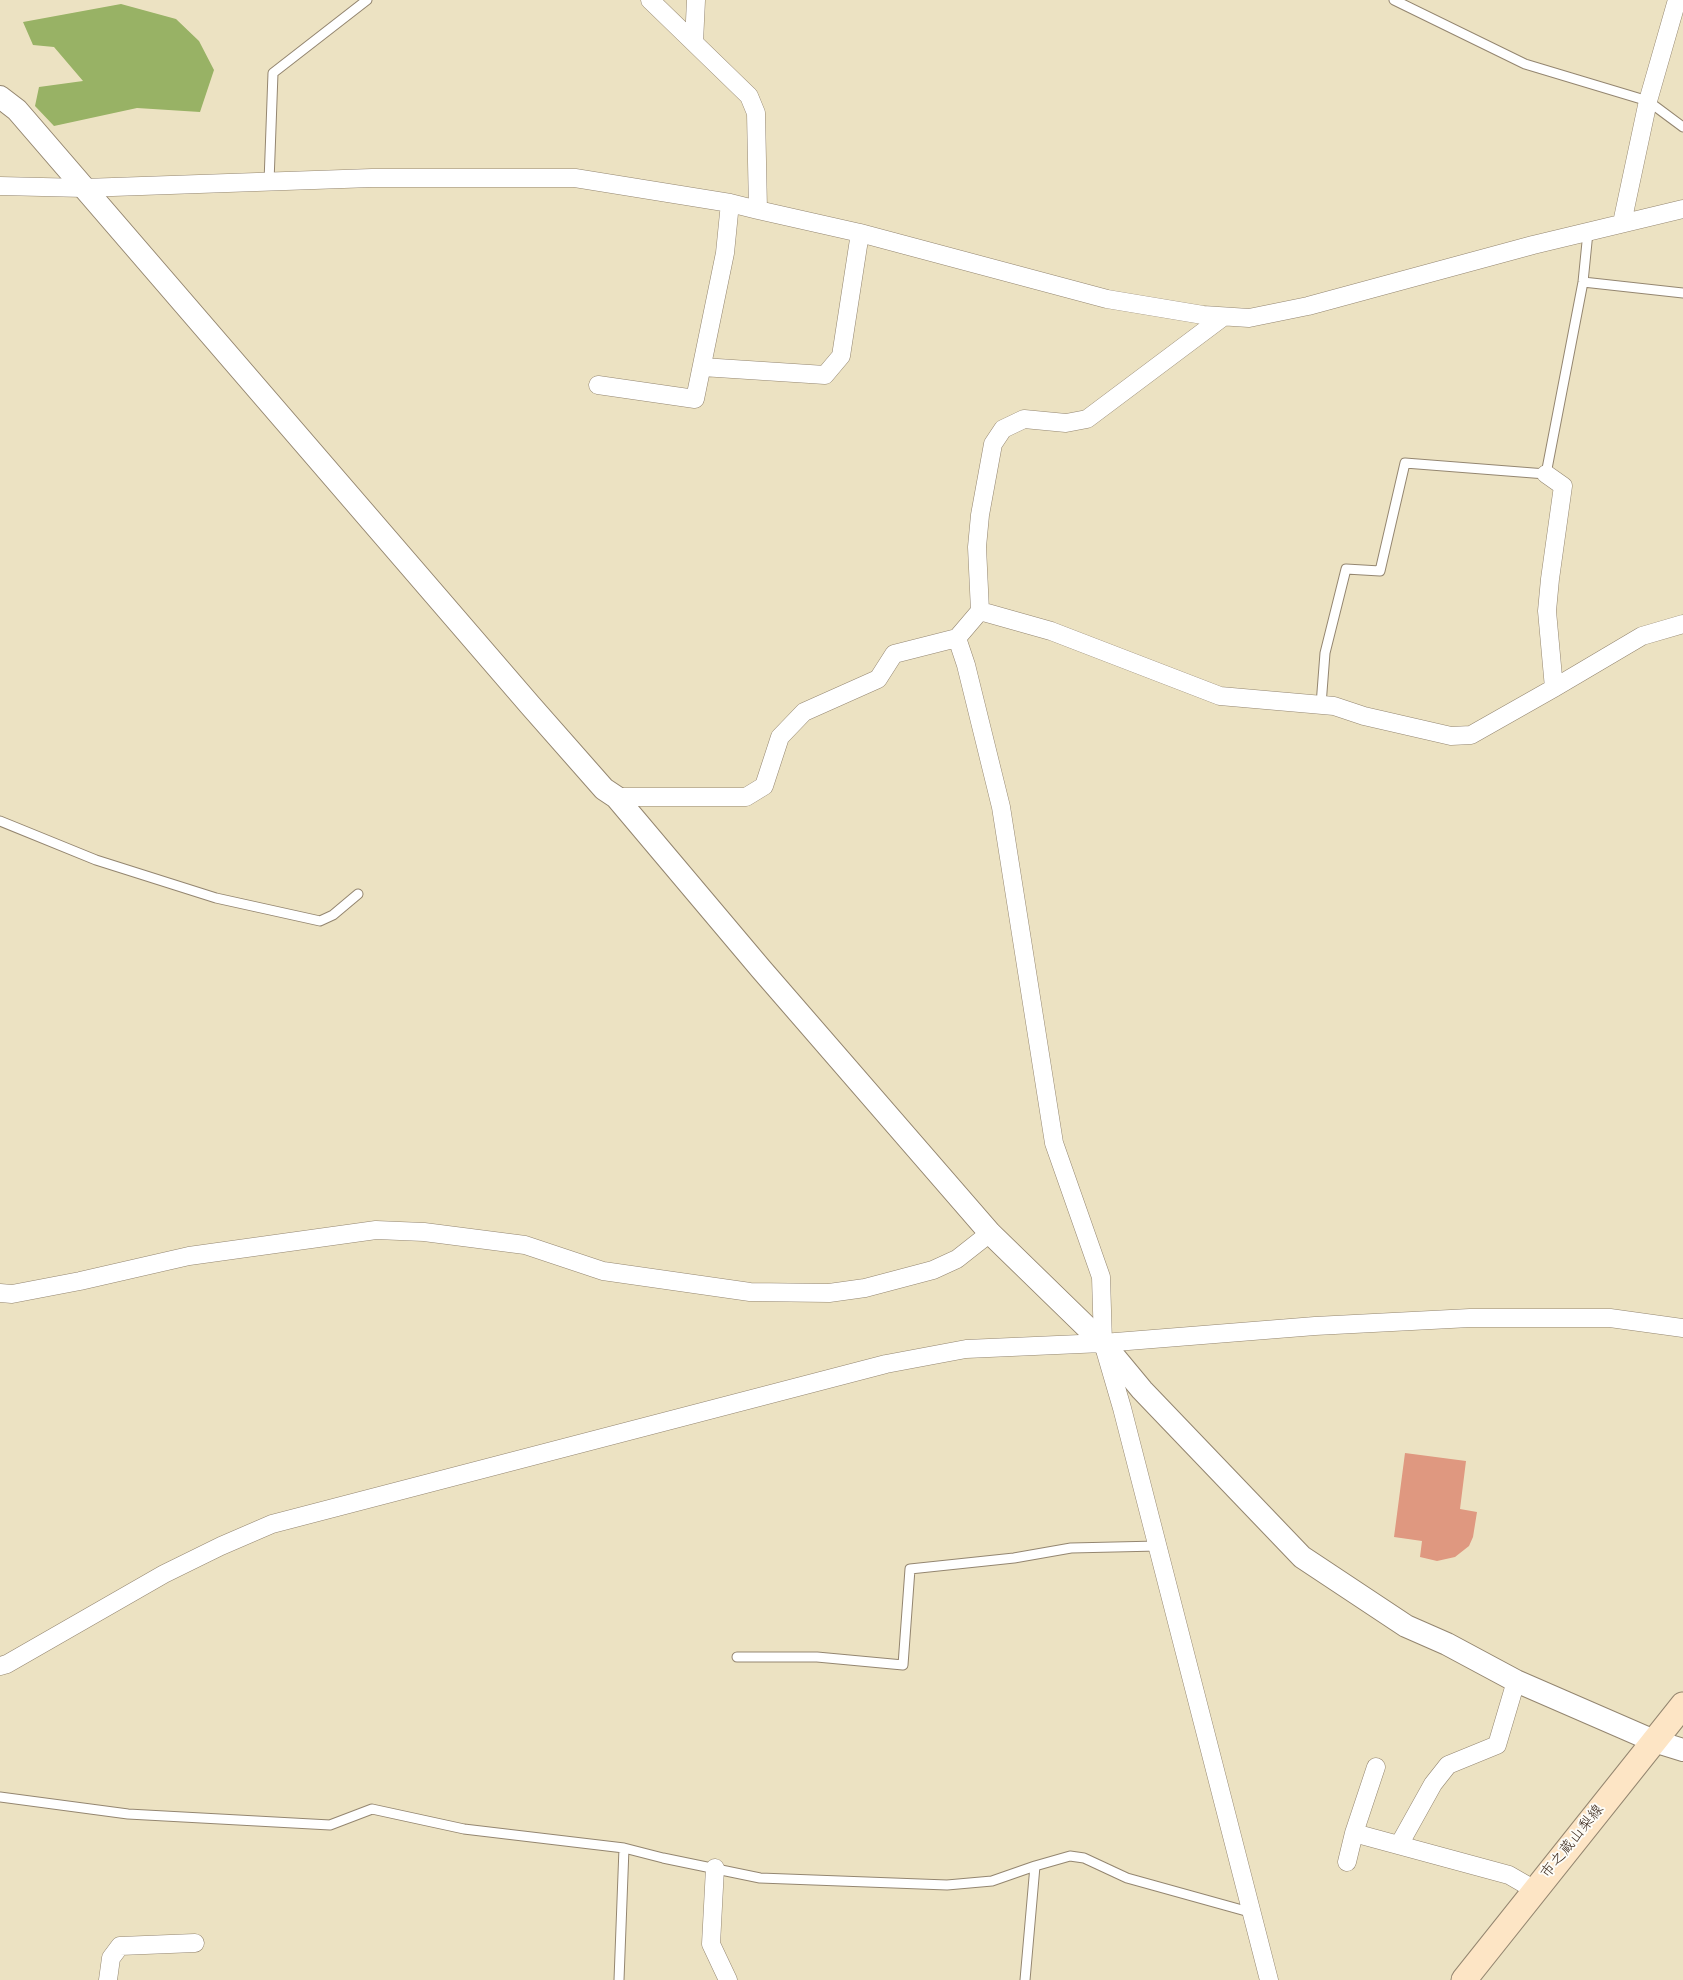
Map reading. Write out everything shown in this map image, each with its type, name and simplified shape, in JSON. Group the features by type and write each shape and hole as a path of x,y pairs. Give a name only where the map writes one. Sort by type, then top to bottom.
{"main road":[{"name":"市之蔵山梨線","path":"1464,1980 1683,1705"}],"street":[{"path":"650,0 749,96 756,113 758,210"},
{"path":"694,42 696,0"},
{"path":"1622,224 1648,101 1677,0"},
{"path":"0,97 17,110 530,705 604,789 616,797 990,1232 1103,1343 1142,1390 1302,1557 1406,1626 1447,1644 1516,1681 1654,1741 1683,1750"},
{"path":"0,186 84,188 372,178 576,178 730,203 860,233 1107,299 1223,317 1248,318 1308,306 1588,232 1683,209"},
{"path":"598,385 695,399 725,253 730,203"},
{"path":"702,367 824,375 841,356 860,233"},
{"path":"616,797 746,797 764,786 780,737 804,712 878,679 894,654 957,638 980,611 977,547 980,514 993,444 1003,429 1024,419 1066,422 1087,419 1223,317"},
{"path":"1546,474 1563,486 1547,611 1554,688"},
{"path":"980,611 1051,631 1220,696 1334,706 1364,716 1451,736 1471,735 1642,636 1683,624"},
{"path":"957,638 1001,807 1054,1143 1101,1277 1103,1343 1158,1546 1269,1980"},
{"path":"0,1293 12,1294 80,1281 189,1256 376,1230 424,1232 525,1245 603,1271 750,1292 829,1293 866,1288 933,1270 957,1259 990,1232"},
{"path":"0,1666 7,1664 164,1574 220,1546 272,1524 886,1364 966,1349 1103,1343 1315,1326 1470,1318 1610,1318 1683,1328"},
{"path":"1399,1846 1433,1784 1448,1765 1497,1745 1516,1681"},
{"path":"1347,1862 1354,1833 1376,1767"},
{"path":"1354,1833 1509,1875 1535,1890"},
{"path":"714,1868 711,1944 728,1980"},
{"path":"108,1980 110,1958 120,1946 195,1943"}],"lane":[{"path":"269,182 273,73 367,0"},
{"path":"1394,0 1525,64 1648,101 1683,127"},
{"path":"1321,705 1325,653 1346,569 1380,571 1405,463 1546,474 1583,282 1588,232"},
{"path":"1583,282 1683,293"},
{"path":"0,821 96,860 216,898 320,920 333,915 358,894"},
{"path":"737,1657 817,1657 903,1665 910,1569 1014,1558 1071,1548 1158,1546"},
{"path":"0,1797 128,1814 330,1825 372,1809 464,1829 624,1848 760,1878 947,1885 992,1881 1070,1856 1084,1858 1127,1878 1253,1913"},
{"path":"619,1980 624,1848"},
{"path":"1025,1980 1035,1866"}],"green space":[{"path":"121,4 176,19 199,41 214,70 200,112 137,108 54,126 35,106 39,87 83,81 54,47 33,45 23,22"}],"building":[{"path":"1405,1453 1466,1461 1460,1509 1477,1512 1473,1537 1469,1546 1455,1557 1437,1561 1420,1557 1422,1541 1394,1537"}]}
